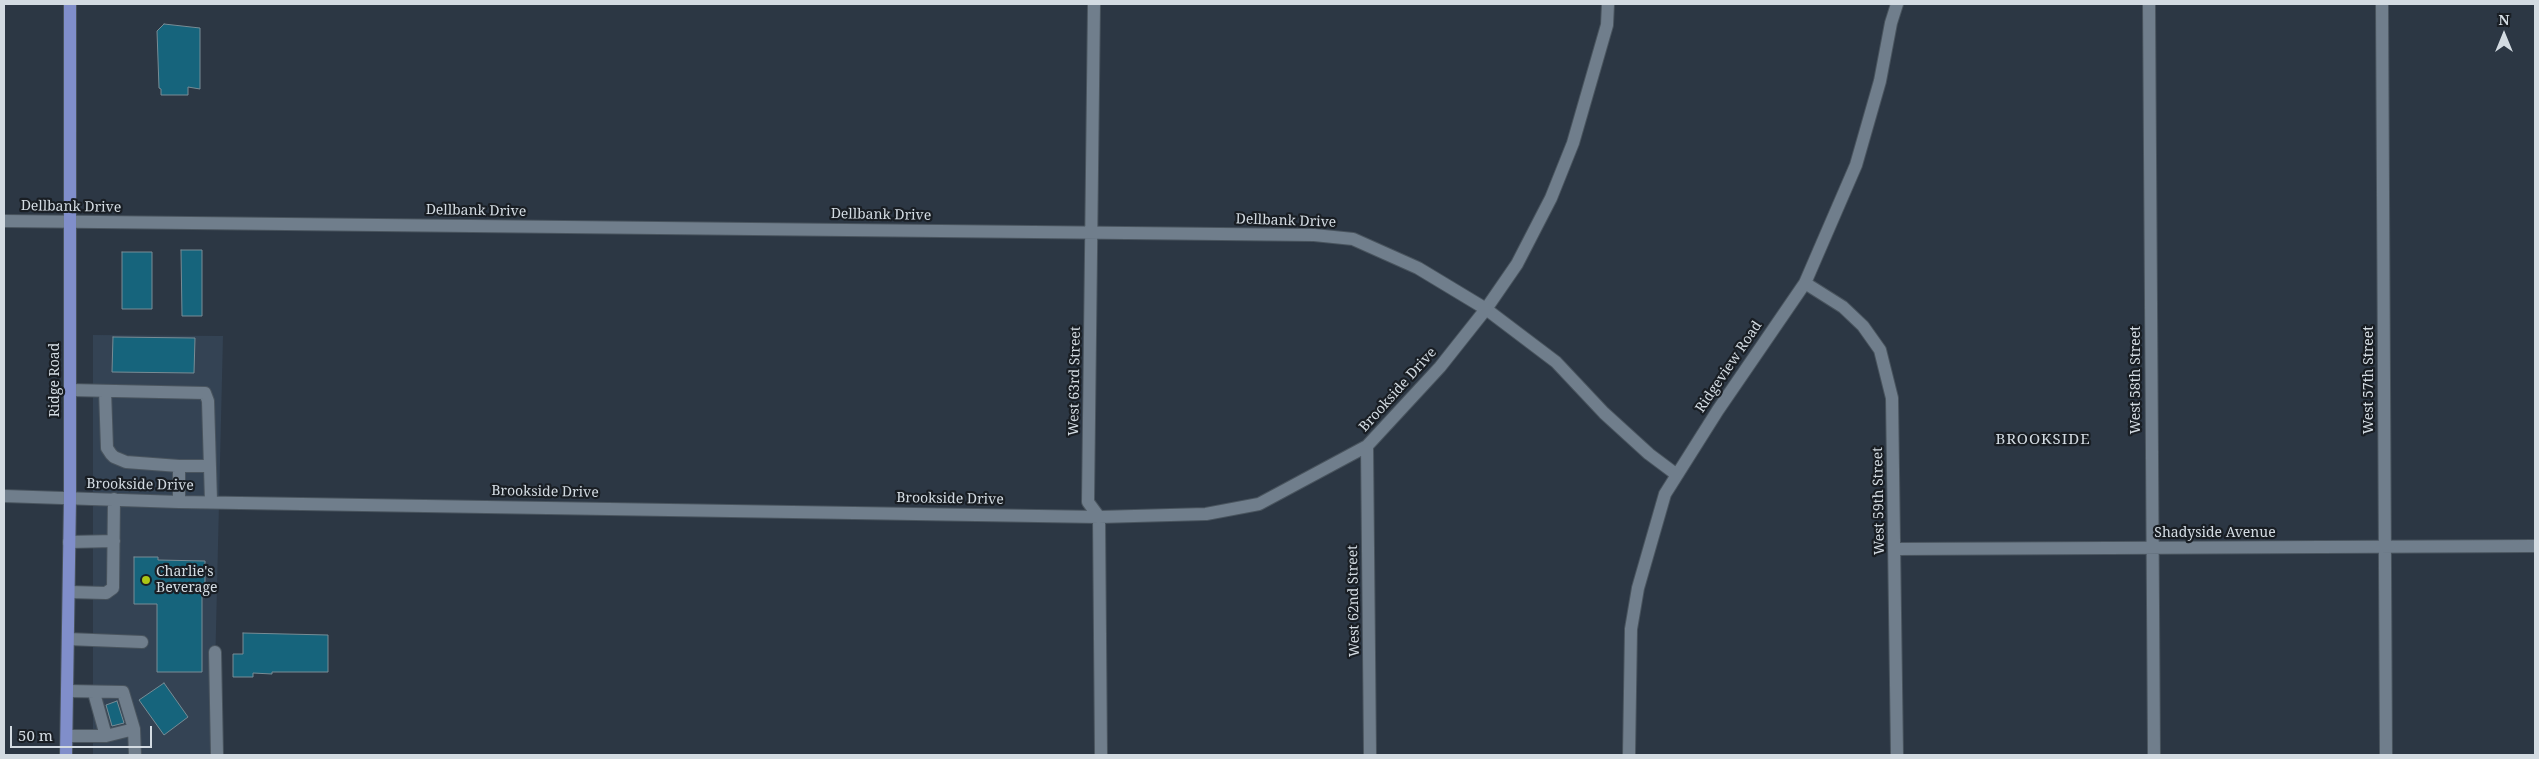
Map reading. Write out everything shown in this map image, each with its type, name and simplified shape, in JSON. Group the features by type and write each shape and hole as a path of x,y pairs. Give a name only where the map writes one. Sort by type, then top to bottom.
{"main road":[{"name":"Ridge Road","path":"66,755 70,542 70,4"}],"street":[{"name":"West 63rd Street","path":"1094,4 1088,502 1099,517 1101,755"},
{"name":"Brookside Drive","path":"4,496 179,502 211,501 1099,517 1206,514 1259,504 1367,446 1440,367 1486,309 1517,264 1551,198 1573,143 1607,25 1608,4"},
{"name":"Ridgeview Road","path":"1629,755 1631,629 1638,588 1665,494 1718,410 1805,282 1856,165 1880,81 1891,22 1897,4"},
{"name":"West 58th Street","path":"2149,4 2154,755"},
{"name":"West 57th Street","path":"2382,4 2386,755"},
{"name":"Dellbank Drive","path":"4,221 1092,232 1314,235 1353,239 1418,268 1486,309 1556,362 1604,413 1649,454 1677,475"},
{"name":"West 59th Street","path":"1805,282 1843,307 1863,326 1880,350 1892,398 1897,755"},
{"path":"70,390 205,393 208,401 211,501"},
{"path":"105,391 107,448 114,458 142,464 210,466"},
{"name":"West 62nd Street","path":"1367,446 1370,755"},
{"path":"179,466 179,502"},
{"path":"69,592 111,591 115,578 114,499"},
{"path":"70,542 114,541"},
{"name":"Shadyside Avenue","path":"1895,549 2535,546"},
{"path":"68,639 142,642"},
{"path":"215,652 216,755"},
{"path":"67,692 123,692 134,729 135,755"},
{"path":"94,693 106,736"},
{"path":"67,736 106,736 134,729"}],"shaded area":[{"path":"93,335 223,336 213,755 93,755"}],"building":[{"path":"164,24 200,28 200,89 188,87 188,95 161,95 161,89 159,88 157,31"},
{"path":"181,250 202,250 202,316 182,316"},
{"path":"122,252 152,252 152,309 122,309"},
{"path":"113,337 195,338 194,373 112,372"},
{"path":"134,557 158,557 158,560 205,561 205,596 202,596 202,672 157,672 157,604 134,604"},
{"path":"243,633 328,635 328,672 253,673 253,677 233,677 233,654 243,654"},
{"path":"164,683 188,717 164,735 139,700"},
{"path":"117,701 124,723 112,726 106,705"}],"place":[{"name":"Charlie's Beverage","path":"146,580"}],"district":[{"name":"BROOKSIDE","path":"2043,440"}]}
